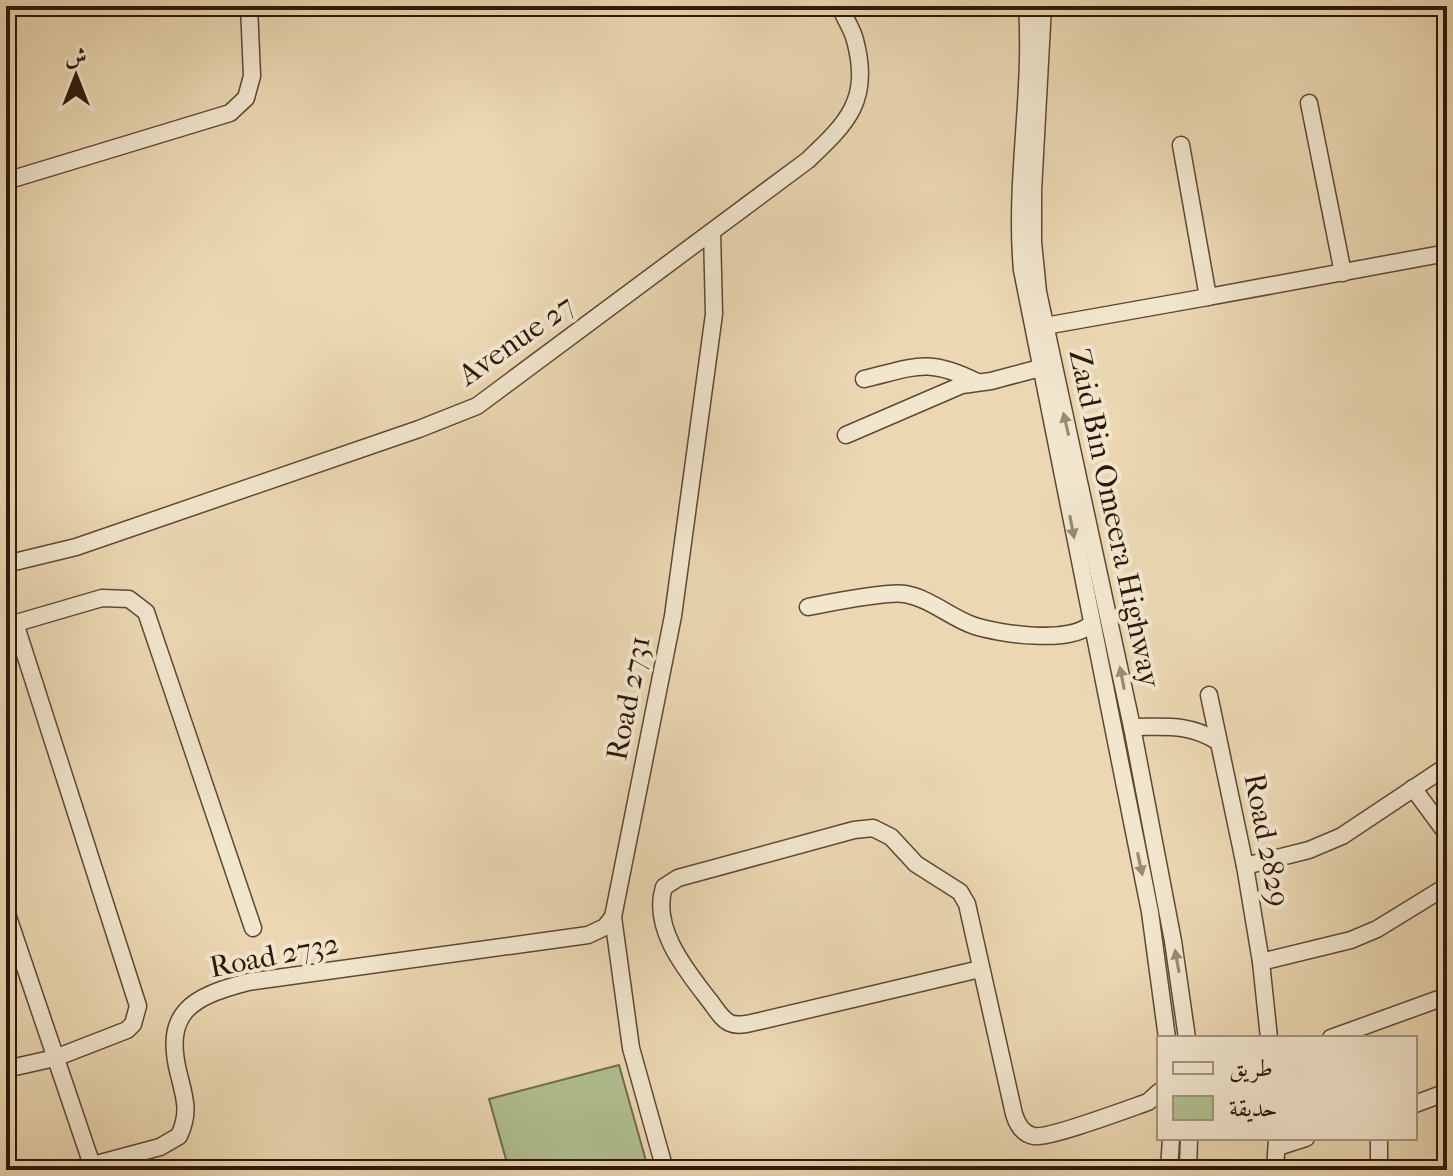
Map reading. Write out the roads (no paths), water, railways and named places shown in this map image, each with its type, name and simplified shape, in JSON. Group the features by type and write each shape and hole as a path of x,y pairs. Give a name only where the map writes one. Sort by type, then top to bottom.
{"street":[{"path":"6,181 230,113 246,98 252,76 249,6"},
{"name":"Avenue 27","path":"6,564 76,547 419,429 477,406 808,160 844,126 856,102 860,62 854,37 840,6"},
{"name":"Zaid Bin Omeera Highway","path":"1027,6 1019,220 1024,283 1152,924 1167,1036"},
{"name":"Zaid Bin Omeera Highway","path":"1043,6 1033,216 1037,280 1112,626 1177,963 1187,1036"},
{"path":"1309,103 1343,273"},
{"path":"1181,145 1208,297"},
{"name":"Road 2731","path":"665,1170 631,1048 613,917 673,616 714,314 712,232"},
{"path":"1045,326 1447,253"},
{"path":"864,379 926,365 953,370 977,382"},
{"path":"846,435 962,385 1040,368"},
{"path":"808,607 906,594 973,625 1009,633 1067,634 1084,630 1107,633 1112,626"},
{"path":"6,1069 55,1058 127,1030 133,1024 138,1006 10,624 102,598 129,599 146,612 253,928"},
{"path":"1209,695 1217,741"},
{"name":"Road 2829","path":"1132,727 1183,727 1201,731 1217,741 1245,866 1261,962 1269,1036"},
{"path":"1245,866 1309,850 1342,836 1447,766"},
{"path":"1122,775 1136,785 1145,821 1151,829"},
{"path":"1413,788 1447,834"},
{"path":"980,969 734,1025 725,1021 687,971 672,944 664,921 662,893 664,887 678,878 854,830 873,828 891,837 916,864 960,892 967,904 1014,1114 1017,1124 1025,1132 1037,1137 1057,1134 1155,1100"},
{"path":"1261,962 1351,940 1377,929 1447,886"},
{"path":"6,911 92,1165"},
{"name":"Road 2732","path":"74,1170 160,1147 179,1136 187,1112 174,1056 173,1036 184,1010 214,991 259,981 588,935 605,927 613,917"},
{"path":"1337,1036 1447,996"},
{"path":"1417,1103 1447,1092"},
{"path":"1169,1170 1171,1140"},
{"path":"1188,1170 1189,1140"},
{"path":"1379,1140 1379,1170"},
{"path":"1275,1170 1277,1142"}]}
